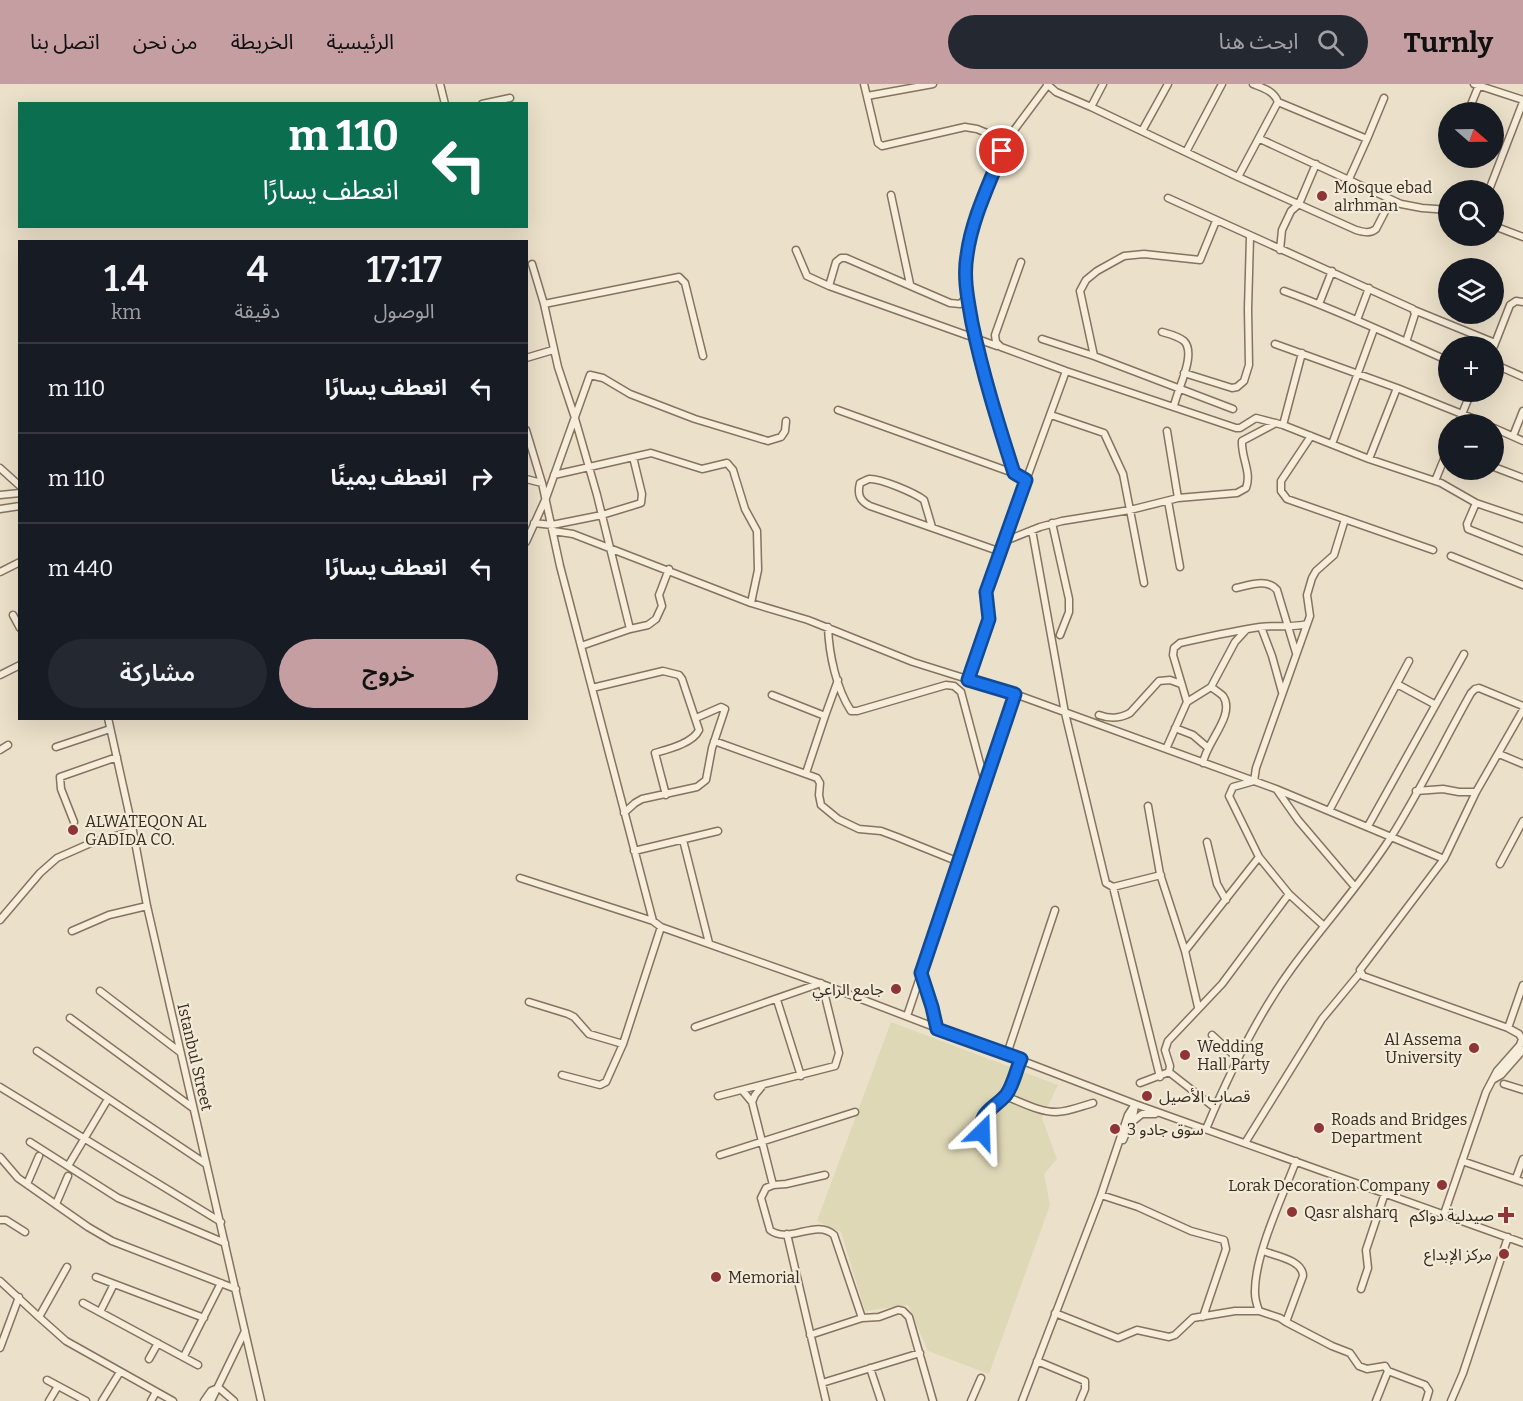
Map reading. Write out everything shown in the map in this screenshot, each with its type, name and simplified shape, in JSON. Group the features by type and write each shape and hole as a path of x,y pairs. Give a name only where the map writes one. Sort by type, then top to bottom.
{"street":[{"path":"440,84 444,102"},
{"path":"864,84 878,143 882,146 965,127 978,129 1006,141"},
{"path":"867,96 933,84"},
{"path":"1091,107 1103,84"},
{"path":"1142,131 1168,84"},
{"path":"1186,152 1222,84"},
{"path":"1253,84 1271,92 1278,102 1367,139"},
{"path":"1014,473 991,404 975,338 967,297 965,267 968,246 987,185 1006,141 1047,85 1056,92 1238,177 1366,232 1376,229 1391,200"},
{"path":"1471,102 1477,85 1523,101 1492,180"},
{"path":"491,102 510,98"},
{"path":"1349,179 1384,98"},
{"path":"1238,177 1278,102"},
{"path":"1260,139 1391,200 1412,207 1438,209"},
{"path":"1280,250 1282,230 1291,211 1299,204 1316,164"},
{"path":"891,195 910,284"},
{"path":"1167,198 1474,336"},
{"path":"1094,356 1080,291 1086,280 1124,256 1144,254 1200,260 1216,221"},
{"path":"1504,230 1523,237"},
{"path":"1184,373 1232,388 1237,387 1247,375 1250,352 1248,309 1250,237"},
{"path":"796,250 807,276 829,286 1066,371 1238,428 1256,418 1279,424 1369,459 1435,481 1476,503 1523,519"},
{"path":"829,286 836,262 841,258 956,304 960,304 967,297"},
{"path":"1001,347 996,342 995,335 1021,262"},
{"path":"532,264 544,304 553,350 574,414 602,515 630,629"},
{"path":"1319,304 1332,271"},
{"path":"544,304 679,277 685,283 703,356"},
{"path":"1357,320 1369,288"},
{"path":"1284,291 1438,356"},
{"path":"1498,336 1510,305 1516,301 1523,302"},
{"path":"1406,342 1415,314 1414,310"},
{"path":"1332,444 1374,329"},
{"path":"1162,332 1186,344 1189,360 1174,406"},
{"path":"1042,339 1094,356 1233,409"},
{"path":"1275,344 1463,414 1467,402"},
{"path":"528,357 553,350"},
{"path":"1005,542 1032,530 1071,518 1130,510 1178,498 1237,494 1246,488 1249,479 1241,450 1242,441 1279,424 1302,353"},
{"path":"1504,368 1523,377"},
{"path":"968,680 989,619 985,593 1066,371"},
{"path":"528,537 546,498 574,414 591,375 603,378 630,394 657,405 768,441 781,438 785,431 786,421"},
{"path":"1369,459 1397,388"},
{"path":"838,410 1014,473 1026,480"},
{"path":"1513,436 1523,411"},
{"path":"1051,415 1104,433 1123,474 1144,583"},
{"path":"1167,431 1178,498"},
{"path":"1504,432 1523,441"},
{"path":"1311,435 1281,481 1281,491 1287,499 1433,550"},
{"path":"529,449 546,498 557,554 652,921"},
{"path":"554,475 651,453 702,469 727,463 734,470 745,509 758,535 759,570 751,603"},
{"path":"553,528 641,503 642,494 633,457"},
{"path":"0,468 18,484"},
{"path":"1504,471 1523,478"},
{"path":"1435,481 1438,474"},
{"path":"932,526 924,500 919,496 870,479 860,483 858,491 863,502 1001,552"},
{"path":"528,480 542,483"},
{"path":"0,495 18,493"},
{"path":"1168,501 1180,567"},
{"path":"1476,503 1467,524 1468,529 1523,551"},
{"path":"0,509 18,506"},
{"path":"1254,781 1256,768 1311,613 1307,596 1312,578 1316,571 1334,555 1345,519"},
{"path":"534,523 567,532 751,603 828,627 913,662 1015,694 1166,748 1276,789 1444,859"},
{"path":"1052,524 1069,599 1069,612 1060,635"},
{"path":"1032,530 1065,713 1106,883 1113,887 1161,875"},
{"path":"1451,556 1523,585"},
{"path":"0,572 18,563"},
{"path":"581,646 648,625 656,619 662,606 659,595 669,570"},
{"path":"1236,588 1268,582 1274,585 1296,653"},
{"path":"13,615 18,624"},
{"path":"1187,702 1173,655 1180,643 1247,629 1307,624"},
{"path":"828,627 830,648 838,680 847,704 854,712 946,685 957,688 961,692 986,783"},
{"path":"1261,627 1282,692"},
{"path":"1166,748 1187,702 1211,687 1235,642 1247,629"},
{"path":"1368,826 1434,704 1464,654"},
{"path":"1329,811 1409,661"},
{"path":"0,675 18,666"},
{"path":"592,688 641,675 670,671 682,679 699,730 695,737 671,749 655,753 666,795"},
{"path":"806,773 838,680"},
{"path":"1099,715 1115,718 1130,713 1159,681 1170,680 1181,684"},
{"path":"1397,684 1434,704"},
{"path":"1203,763 1207,747 1226,715 1226,706 1222,696 1211,687"},
{"path":"1206,1129 1238,1059 1266,1007 1291,969 1356,887 1391,837 1475,689 1479,688 1523,708 1476,792 1444,859 1361,967 1360,973 1322,1019 1245,1143"},
{"path":"907,1016 1015,694"},
{"path":"772,695 825,716"},
{"path":"624,813 642,800 697,787 706,780 724,708 721,707 696,718"},
{"name":"Istanbul Street","path":"108,720 147,906 261,1401"},
{"path":"1175,728 1193,735 1207,747"},
{"path":"56,747 110,729"},
{"path":"714,741 806,773 818,780 820,803 838,819 859,829 881,831 958,862"},
{"path":"0,750 8,745"},
{"path":"1499,754 1523,764"},
{"path":"74,822 60,777 117,757"},
{"path":"1254,781 1233,788 1229,796 1259,857 1289,894 1324,926"},
{"path":"1276,789 1308,832 1356,887"},
{"path":"1416,791 1443,789 1476,792"},
{"path":"1148,806 1161,875 1185,951 1198,1007"},
{"path":"1500,864 1523,820"},
{"path":"1,915 57,858 91,843 133,831"},
{"path":"634,851 718,831"},
{"path":"683,840 709,943"},
{"path":"1207,842 1217,884 1226,900"},
{"path":"1185,951 1259,857"},
{"path":"520,878 652,921 661,927 822,984 1135,1104 1523,1243"},
{"path":"1113,887 1160,1077"},
{"path":"1169,1072 1166,1044 1198,1007 1222,984 1289,894"},
{"path":"72,931 110,915 147,906"},
{"path":"1007,1054 1055,910"},
{"path":"562,1075 596,1085 604,1084 623,1044 661,927"},
{"path":"921,973 937,1029"},
{"path":"1360,973 1425,1000 1508,1028 1519,1034 1522,1039 1497,1071 1482,1102 1444,1214"},
{"path":"695,1026 822,984"},
{"path":"718,1096 831,1068 837,1063 839,1058 822,984"},
{"path":"1508,1028 1523,985"},
{"path":"100,991 180,1052"},
{"path":"777,1000 801,1076"},
{"path":"530,1002 568,1014 576,1019 589,1034 623,1044"},
{"path":"70,1018 193,1108"},
{"path":"1212,1035 1238,1059"},
{"path":"1493,1079 1501,1075 1523,1050"},
{"path":"37,1051 206,1165"},
{"path":"988,1142 982,1132 981,1119 1005,1096 1021,1059"},
{"path":"1140,1083 1169,1072"},
{"path":"1169,1072 1215,1108"},
{"path":"1504,1084 1523,1090"},
{"path":"752,1102 763,1085"},
{"path":"0,1088 220,1222"},
{"path":"742,1090 752,1102 773,1185"},
{"path":"1005,1096 1051,1112 1093,1103"},
{"path":"68,1166 108,1099"},
{"path":"1114,1156 1130,1125 1135,1104"},
{"path":"1022,1401 1101,1196 1128,1115 1135,1104"},
{"path":"720,1155 855,1112"},
{"path":"1130,1125 1144,1113 1170,1116"},
{"path":"30,1142 118,1198 225,1243"},
{"path":"27,1184 39,1156"},
{"path":"0,1157 18,1178 112,1241 236,1289"},
{"path":"1516,1179 1523,1159"},
{"path":"1259,1311 1254,1297 1258,1265 1296,1161"},
{"path":"1462,1161 1523,1182"},
{"path":"825,1175 773,1185 765,1189 761,1198 770,1230 778,1235 822,1228 834,1235 862,1318"},
{"path":"56,1204 68,1176"},
{"path":"1361,1289 1368,1268 1365,1250 1385,1193"},
{"path":"1101,1196 1138,1207 1191,1231 1224,1240 1226,1249 1203,1317"},
{"path":"0,1220 9,1221 24,1232"},
{"path":"788,1234 826,1401"},
{"path":"1451,1401 1463,1373 1508,1237"},
{"path":"1263,1251 1299,1264 1303,1270 1303,1276 1286,1322"},
{"path":"39,1317 67,1267"},
{"path":"96,1277 204,1318"},
{"path":"0,1281 66,1341 173,1401"},
{"path":"184,1356 221,1283"},
{"path":"100,1312 114,1284"},
{"path":"0,1348 19,1298"},
{"path":"82,1303 198,1365"},
{"path":"810,1335 862,1318 879,1317 898,1310 903,1311 909,1317 933,1401"},
{"path":"1055,1312 1118,1338 1137,1330 1169,1337 1181,1331 1189,1320 1235,1311 1259,1311 1280,1318 1350,1353 1359,1366 1367,1369 1385,1366 1388,1371 1425,1385 1429,1391 1426,1401"},
{"path":"211,1401 245,1330"},
{"path":"149,1359 158,1343"},
{"path":"234,1356 242,1351 251,1356"},
{"path":"822,1383 920,1353"},
{"path":"1037,1361 1085,1381 1085,1389 1080,1401"},
{"path":"870,1368 881,1401"},
{"path":"1376,1401 1388,1371"},
{"path":"102,1401 120,1372"},
{"path":"971,1401 981,1378"},
{"path":"47,1380 86,1401"},
{"path":"49,1401 58,1386"},
{"path":"204,1401 211,1391 219,1388"},
{"path":"219,1388 234,1401"},
{"path":"151,1401 156,1392"}],"shaded area":[{"path":"891,1022 1058,1085 1042,1118 1057,1159 1044,1174 1050,1205 989,1374 928,1351 908,1305 865,1311 841,1232 817,1221"}],"place":[{"name":"Mosque ebad alrhman","path":"1322,196"},
{"name":"ALWATEQON AL GADIDA CO.","path":"73,830"},
{"name":"جامع الراعي","path":"896,989"},
{"name":"Al Assema University","path":"1474,1048"},
{"name":"Wedding Hall Party","path":"1185,1055"},
{"name":"قصاب الأصيل","path":"1147,1096"},
{"name":"Roads and Bridges Department","path":"1319,1128"},
{"name":"سوق جادو 3","path":"1115,1129"},
{"name":"Lorak Decoration Company","path":"1442,1185"},
{"name":"Qasr alsharq","path":"1292,1212"},
{"name":"صيدلية دواكم","path":"1506,1215"},
{"name":"مركز الإبداع","path":"1504,1254"},
{"name":"Memorial","path":"716,1277"}],"route":[{"path":"982,1132 981,1119 1005,1096 1021,1059 937,1029 921,973 1015,694 968,680 989,619 986,592 1026,480 1014,473 991,404 967,297 965,267 972,231 987,185 1002,151"}]}
